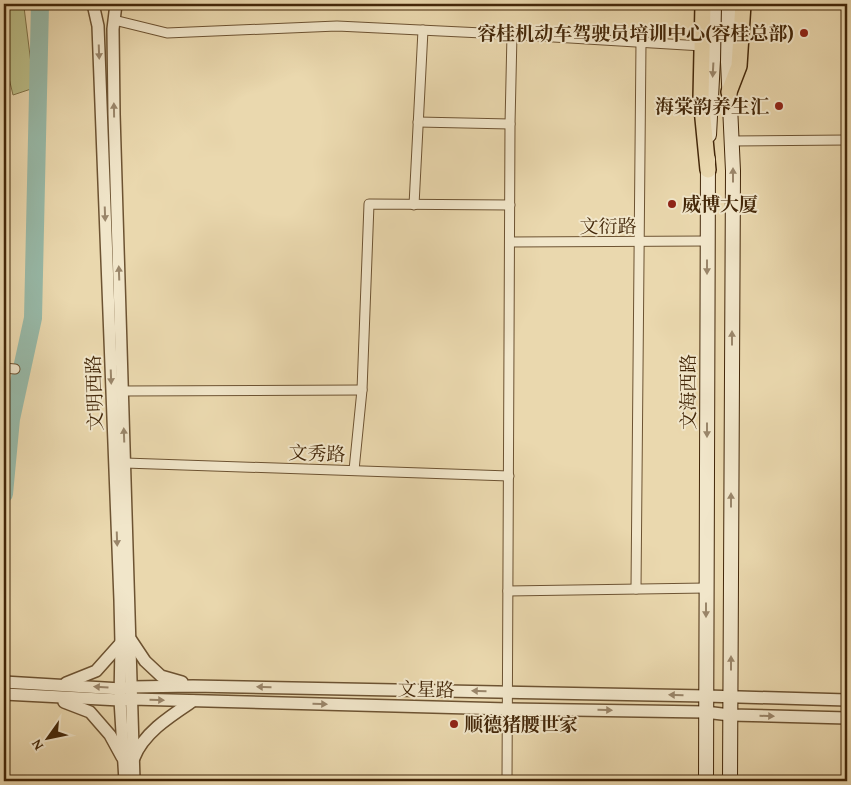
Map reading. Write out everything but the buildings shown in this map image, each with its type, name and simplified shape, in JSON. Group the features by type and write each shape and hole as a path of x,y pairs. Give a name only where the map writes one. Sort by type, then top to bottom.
{"highway":[{"path":"703,4 701,98 708,170"},
{"path":"729,92 739,66 744,4"}],"main road":[{"name":"文海西路","path":"706,781 707,241 714,4"},
{"path":"729,4 728,62 733,170 730,781"}],"street":[{"name":"文明西路","path":"93,4 98,26 126,641"},
{"name":"文明西路","path":"116,4 113,29 114,114 125,462 126,700 129,761 134,781"},
{"path":"114,20 167,33 337,26 512,34 702,46"},
{"path":"414,204 424,30"},
{"path":"507,781 512,34"},
{"path":"636,589 641,42"},
{"path":"418,122 510,124"},
{"path":"731,141 847,140"},
{"path":"354,470 362,390 368,204 510,205"},
{"name":"文衍路","path":"510,242 707,241"},
{"path":"4,368 15,369"},
{"path":"122,391 362,390"},
{"name":"文秀路","path":"125,462 509,476"},
{"path":"508,591 706,588"},
{"path":"62,685 96,671 126,641 161,676 193,686"},
{"name":"文星路","path":"4,682 126,688 193,686 847,700"},
{"name":"文星路","path":"4,694 53,698 705,712 730,715 847,718"},
{"path":"53,698 90,712 129,761 149,735 167,718 193,701"},
{"name":"文明西路","path":"125,781 129,761"}],"green space":[{"path":"24,7 34,88 13,95 4,57 4,10"}],"waterway":[{"path":"4,494 11,419 33,318 40,4"}],"place":[{"name":"容桂机动车驾驶员培训中心(容桂总部)","path":"804,33"},
{"name":"海棠韵养生汇","path":"779,106"},
{"name":"威博大厦","path":"672,204"},
{"name":"顺德猪腰世家","path":"454,724"}]}
